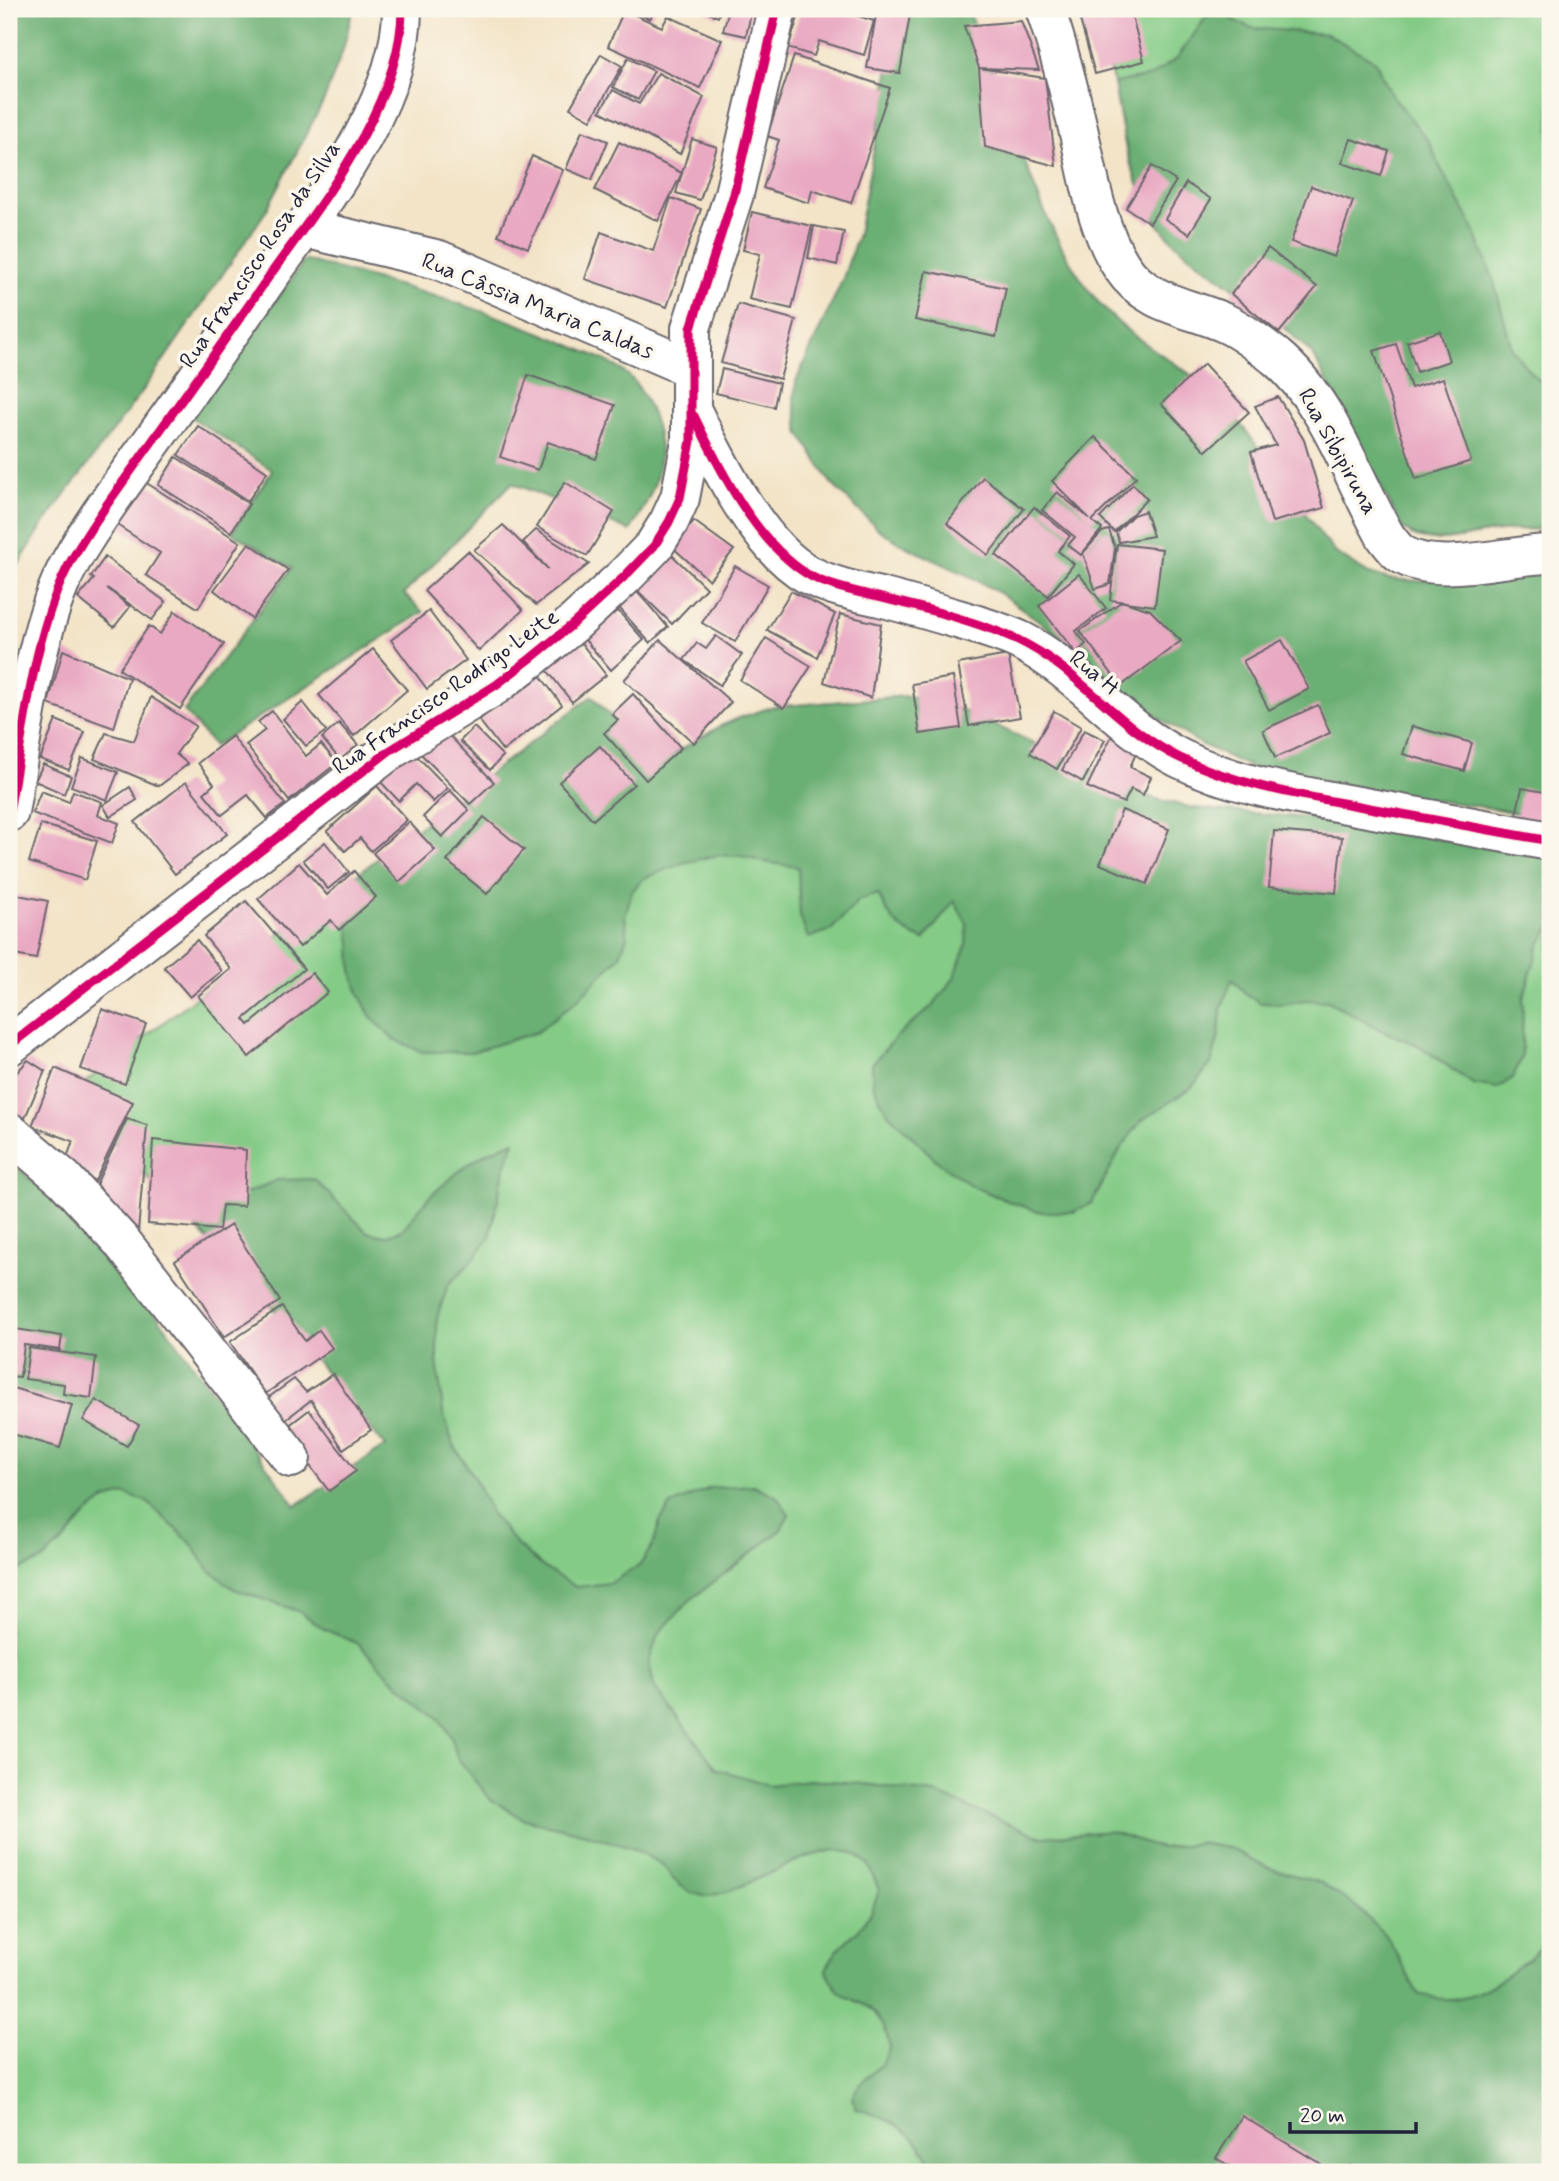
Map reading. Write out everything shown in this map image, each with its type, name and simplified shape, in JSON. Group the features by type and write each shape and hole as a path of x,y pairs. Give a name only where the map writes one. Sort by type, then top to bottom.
{"street":[{"name":"Rua Francisco Rosa da Silva","path":"9,811 32,685 53,602 72,559 133,468 335,184 389,79 397,49 402,9"},
{"name":"Rua Francisco Rodrigo Leite","path":"9,1046 389,751 496,685 573,624 654,546 680,498 691,441 693,413 691,328 734,194 777,9"},
{"name":"Rua Sibipiruna","path":"1045,9 1107,239 1123,269 1143,291 1175,307 1228,325 1296,374 1315,401 1386,537 1399,552 1412,560 1447,564 1550,555"},
{"name":"Rua Câssia Maria Caldas","path":"304,228 439,260 690,368"},
{"name":"Rua H","path":"693,413 719,468 761,530"},
{"name":"Rua H","path":"669,522 695,503 717,500 737,508 787,559 809,575 1019,640 1069,673 1146,737 1178,757 1221,775 1274,791 1550,841"},
{"path":"9,1132 64,1179 121,1241 291,1458"}],"green space":[{"path":"9,9 353,9 343,50 324,100 266,211 144,389 45,522 15,570 9,586"},
{"path":"900,9 968,9 1040,200 1081,279 1099,303 1127,330 1220,398 1336,553 1369,574 1390,579 1419,581 1550,568 1550,820 1252,768 1203,745 1152,714 1038,620 1001,594 879,530 831,483 799,432 794,399 796,381 842,281 858,234"},
{"path":"1088,9 1550,9 1550,530 1506,530 1444,540 1411,535 1314,356 1292,333 1178,245 1159,225 1126,150 1114,83"},
{"path":"1223,11 1237,22 1252,28 1327,34 1375,61 1390,92 1430,143 1471,223 1493,278 1512,349 1531,373 1550,389 1550,530 1507,530 1438,540 1413,535 1402,528 1314,356 1268,314 1187,253 1159,225 1134,174 1114,83 1151,76 1177,58 1207,16"},
{"path":"305,260 471,307 611,363 633,380 647,402 658,433 660,463 652,490 630,531 512,483 404,594 423,612 214,746 184,711 292,568 232,533 272,470 191,417"},
{"path":"592,696 654,765 721,726 772,707 907,696 962,710 1152,798 1193,808 1318,819 1550,858 1550,2172 9,2172 9,1172 15,1165 90,1236 145,1299 295,1506 385,1446 282,1318 68,1095"},
{"path":"592,696 655,765 721,726 772,707 907,696 962,710 1152,798 1193,808 1318,819 1550,858 1550,927 1539,946 1523,999 1522,1057 1512,1079 1497,1088 1473,1084 1418,1045 1383,1031 1328,1001 1261,1003 1247,995 1232,979 1221,1009 1219,1036 1211,1064 1191,1088 1141,1121 1120,1150 1092,1203 1074,1212 1041,1212 972,1186 938,1162 886,1111 873,1085 872,1064 897,1036 932,1006 954,978 966,945 967,924 954,901 924,940 895,923 878,894 859,900 831,930 808,938 800,916 798,867 741,856 718,855 683,863 644,878 632,891 625,916 627,936 620,956 577,1000 537,1032 472,1052 422,1052 393,1039 371,1017 359,994 352,971 343,885"},
{"path":"514,1141 504,1170 490,1237 471,1262 448,1285 437,1318 437,1360 443,1412 453,1444 475,1479 492,1515 517,1545 546,1569 576,1587 610,1583 640,1565 654,1543 660,1521 671,1505 710,1488 753,1485 776,1496 789,1514 780,1531 689,1601 658,1634 649,1662 654,1686 717,1769 770,1785 809,1780 934,1793 1042,1837 1110,1831 1161,1848 1199,1843 1229,1848 1269,1868 1321,1883 1358,1908 1388,1938 1418,1994 1432,1997 1461,1998 1475,1994 1502,1979 1550,1940 1550,2172 935,2172 921,2147 905,2130 884,2118 857,2109 852,2098 860,2084 881,2065 889,2047 887,2034 877,2016 869,2008 840,1992 826,1969 838,1949 859,1929 872,1911 879,1890 868,1864 854,1853 834,1850 806,1857 730,1891 709,1896 689,1892 673,1879 663,1865 634,1849 524,1819 491,1800 457,1757 451,1736 438,1716 390,1677 359,1644 324,1629 300,1612 234,1589 209,1570 190,1542 147,1502 125,1494 106,1499 86,1515 65,1540 41,1561 9,1574 9,1172 15,1165 90,1236 145,1299 296,1506 385,1446 282,1318 188,1218 277,1180 314,1179 367,1232 385,1236 402,1230 429,1197 464,1167 486,1153"}],"building":[{"path":"630,9 655,9 650,19"},
{"path":"701,9 721,9 718,17"},
{"path":"729,9 752,9 746,36 723,31"},
{"path":"801,9 835,9 874,21 864,55 819,41 814,56 788,48"},
{"path":"850,9 872,9 871,16"},
{"path":"877,9 911,9 900,73 867,68"},
{"path":"1077,9 1130,9 1144,61 1095,74"},
{"path":"624,10 662,27 668,16 722,40 700,88 608,46"},
{"path":"1021,21 1039,70 979,68 964,26"},
{"path":"601,54 622,66 591,120 570,108"},
{"path":"794,56 890,88 851,203 812,190 809,203 763,188 779,140 767,136"},
{"path":"628,58 654,71 638,100 613,87"},
{"path":"979,68 1045,78 1056,166 985,147"},
{"path":"658,73 704,97 680,154 600,111 613,90 639,104"},
{"path":"582,131 608,141 592,180 566,169"},
{"path":"692,139 717,147 700,200 676,193"},
{"path":"1351,139 1389,151 1381,176 1342,163"},
{"path":"619,142 682,173 658,221 595,190"},
{"path":"532,156 563,170 528,248 498,235"},
{"path":"1152,166 1176,181 1150,223 1126,208"},
{"path":"1186,183 1211,199 1189,234 1165,219"},
{"path":"1311,186 1353,201 1334,257 1291,242"},
{"path":"671,198 701,209 667,307 585,279 601,232 653,251"},
{"path":"752,212 812,226 792,309 749,299 760,254 743,250"},
{"path":"814,226 844,232 837,265 808,258"},
{"path":"1268,248 1317,287 1279,333 1231,294"},
{"path":"926,271 1006,288 996,337 915,320"},
{"path":"738,304 796,320 780,379 721,363"},
{"path":"1440,331 1449,361 1417,372 1407,342"},
{"path":"1396,344 1411,388 1443,378 1471,461 1416,479 1374,351"},
{"path":"1204,364 1249,412 1206,451 1161,404"},
{"path":"722,369 779,383 774,407 716,393"},
{"path":"528,375 615,405 596,459 548,442 538,470 500,457"},
{"path":"1278,397 1304,440 1324,508 1272,522 1251,452 1276,445 1255,406"},
{"path":"198,426 267,472 248,501 178,455"},
{"path":"1095,437 1136,477 1092,521 1102,529 1081,555 1068,545 1075,537 1042,510 1057,492 1090,519 1052,481"},
{"path":"176,457 249,504 231,532 158,485"},
{"path":"983,477 1024,509 988,555 947,523"},
{"path":"145,482 240,542 198,608 146,575 160,553 117,525"},
{"path":"565,482 614,512 587,556 537,527"},
{"path":"1133,484 1147,499 1114,532 1100,518"},
{"path":"1034,507 1070,536 1058,551 1074,564 1048,596 996,555"},
{"path":"1145,511 1153,536 1119,542 1116,532 1133,515"},
{"path":"694,521 734,550 709,580 671,546"},
{"path":"503,525 548,569 523,542 536,530 589,564 536,605 474,550"},
{"path":"1109,530 1115,548 1110,584 1095,589 1083,553 1102,532"},
{"path":"249,543 288,570 252,619 214,590"},
{"path":"1117,544 1162,549 1155,606 1110,600"},
{"path":"468,551 523,610 479,651 424,591"},
{"path":"671,554 706,588 672,624 636,589"},
{"path":"105,557 166,602 152,620 107,588 130,607 114,627 78,598 94,579 91,577"},
{"path":"735,566 768,585 735,642 702,623"},
{"path":"1079,574 1106,608 1076,631 1086,644 1076,653 1039,606"},
{"path":"632,586 668,627 650,643 614,602"},
{"path":"791,591 835,614 817,657 767,630"},
{"path":"1122,601 1150,610 1181,641 1121,686 1080,631"},
{"path":"612,604 644,640 611,670 579,633"},
{"path":"175,611 224,644 180,709 119,669 149,626 160,634"},
{"path":"429,611 466,660 427,689 391,640"},
{"path":"840,614 881,624 871,698 824,682"},
{"path":"574,634 606,675 572,702 540,661"},
{"path":"716,636 742,655 720,685 684,660 697,643 706,649"},
{"path":"766,638 811,666 784,708 740,680"},
{"path":"660,640 731,702 694,743 624,680"},
{"path":"1282,640 1309,689 1269,710 1243,661"},
{"path":"373,649 407,690 354,736 319,695"},
{"path":"63,650 129,678 114,728 48,704"},
{"path":"1008,655 1020,717 969,726 958,664"},
{"path":"539,674 562,705 503,751 479,720"},
{"path":"953,677 961,728 920,734 912,684"},
{"path":"633,694 681,748 646,780 604,733 618,720 612,714"},
{"path":"151,697 196,726 176,754 188,764 159,786 94,759 106,733 134,741"},
{"path":"303,702 326,731 306,746 283,719"},
{"path":"1318,705 1330,733 1275,758 1263,730"},
{"path":"272,711 306,756 321,744 337,763 289,801 246,745 265,730 258,722"},
{"path":"1054,711 1081,727 1057,769 1030,753"},
{"path":"56,720 85,732 69,770 40,759"},
{"path":"339,723 358,745 340,760 322,738"},
{"path":"1412,726 1472,743 1464,771 1403,754"},
{"path":"474,727 503,756 490,770 460,741"},
{"path":"1084,730 1105,740 1083,782 1062,770"},
{"path":"445,731 494,782 470,804 421,754"},
{"path":"1114,731 1140,744 1130,767 1151,777 1143,795 1131,789 1124,803 1087,787"},
{"path":"232,736 285,804 267,818 248,795 222,815 204,793 214,784 198,763"},
{"path":"600,746 634,784 593,820 559,782"},
{"path":"409,748 448,788 433,802 416,784 399,801 377,778"},
{"path":"82,758 118,772 107,800 71,786"},
{"path":"43,764 71,776 64,794 35,781"},
{"path":"186,782 227,834 175,874 135,822"},
{"path":"377,786 407,820 371,851 360,838 345,851 327,831"},
{"path":"130,787 137,800 110,817 103,805"},
{"path":"1522,788 1550,793 1547,827 1515,820"},
{"path":"450,790 469,810 442,837 423,817"},
{"path":"41,791 69,802 73,791 102,802 98,815 119,823 112,843 32,813"},
{"path":"1122,810 1169,829 1147,884 1100,864"},
{"path":"484,817 524,850 487,894 447,861"},
{"path":"409,822 435,850 399,882 373,853"},
{"path":"41,824 97,841 85,880 29,862"},
{"path":"1274,831 1342,837 1336,893 1269,887"},
{"path":"325,842 349,872 328,889 303,860"},
{"path":"299,863 327,895 354,871 376,897 339,930 331,920 300,947 258,899"},
{"path":"9,893 48,901 36,959 9,954"},
{"path":"246,901 304,969 244,1019 249,1025 312,973 328,992 249,1057 198,996 231,969 204,936"},
{"path":"197,940 222,971 190,997 164,967"},
{"path":"102,1009 146,1024 125,1084 81,1069"},
{"path":"28,1060 45,1071 19,1132 9,1124 9,1081"},
{"path":"55,1068 133,1102 95,1181 65,1163 73,1141 32,1126"},
{"path":"127,1119 147,1125 138,1232 92,1193"},
{"path":"153,1140 246,1150 244,1206 222,1205 219,1230 148,1224"},
{"path":"231,1225 280,1301 224,1337 175,1261"},
{"path":"282,1307 305,1341 319,1330 332,1348 265,1394 230,1342"},
{"path":"9,1328 62,1336 60,1350 24,1345 20,1377 9,1376"},
{"path":"29,1348 96,1357 91,1398 63,1394 64,1384 25,1379"},
{"path":"333,1374 371,1430 343,1449 311,1400 281,1423 265,1400 294,1379 306,1392"},
{"path":"9,1387 72,1405 60,1448 9,1433"},
{"path":"96,1400 139,1425 127,1446 83,1420"},
{"path":"309,1410 356,1471 329,1491 283,1430"},
{"path":"1242,2116 1334,2172 1240,2172 1216,2158"},
{"path":"1350,2165 1361,2172 1345,2172"}],"cycle path":[{"path":"9,812 39,649 58,588 71,561 89,531 313,216 356,150 389,80 398,44 402,9"},
{"path":"9,1046 389,751 496,685 530,659 573,624 654,546 680,498 691,441 691,328 734,194 777,9"},
{"path":"694,416 727,481 755,524 788,560 815,578 843,588 969,621 1018,640 1060,667 1158,746 1222,775 1308,797 1550,841"}]}
